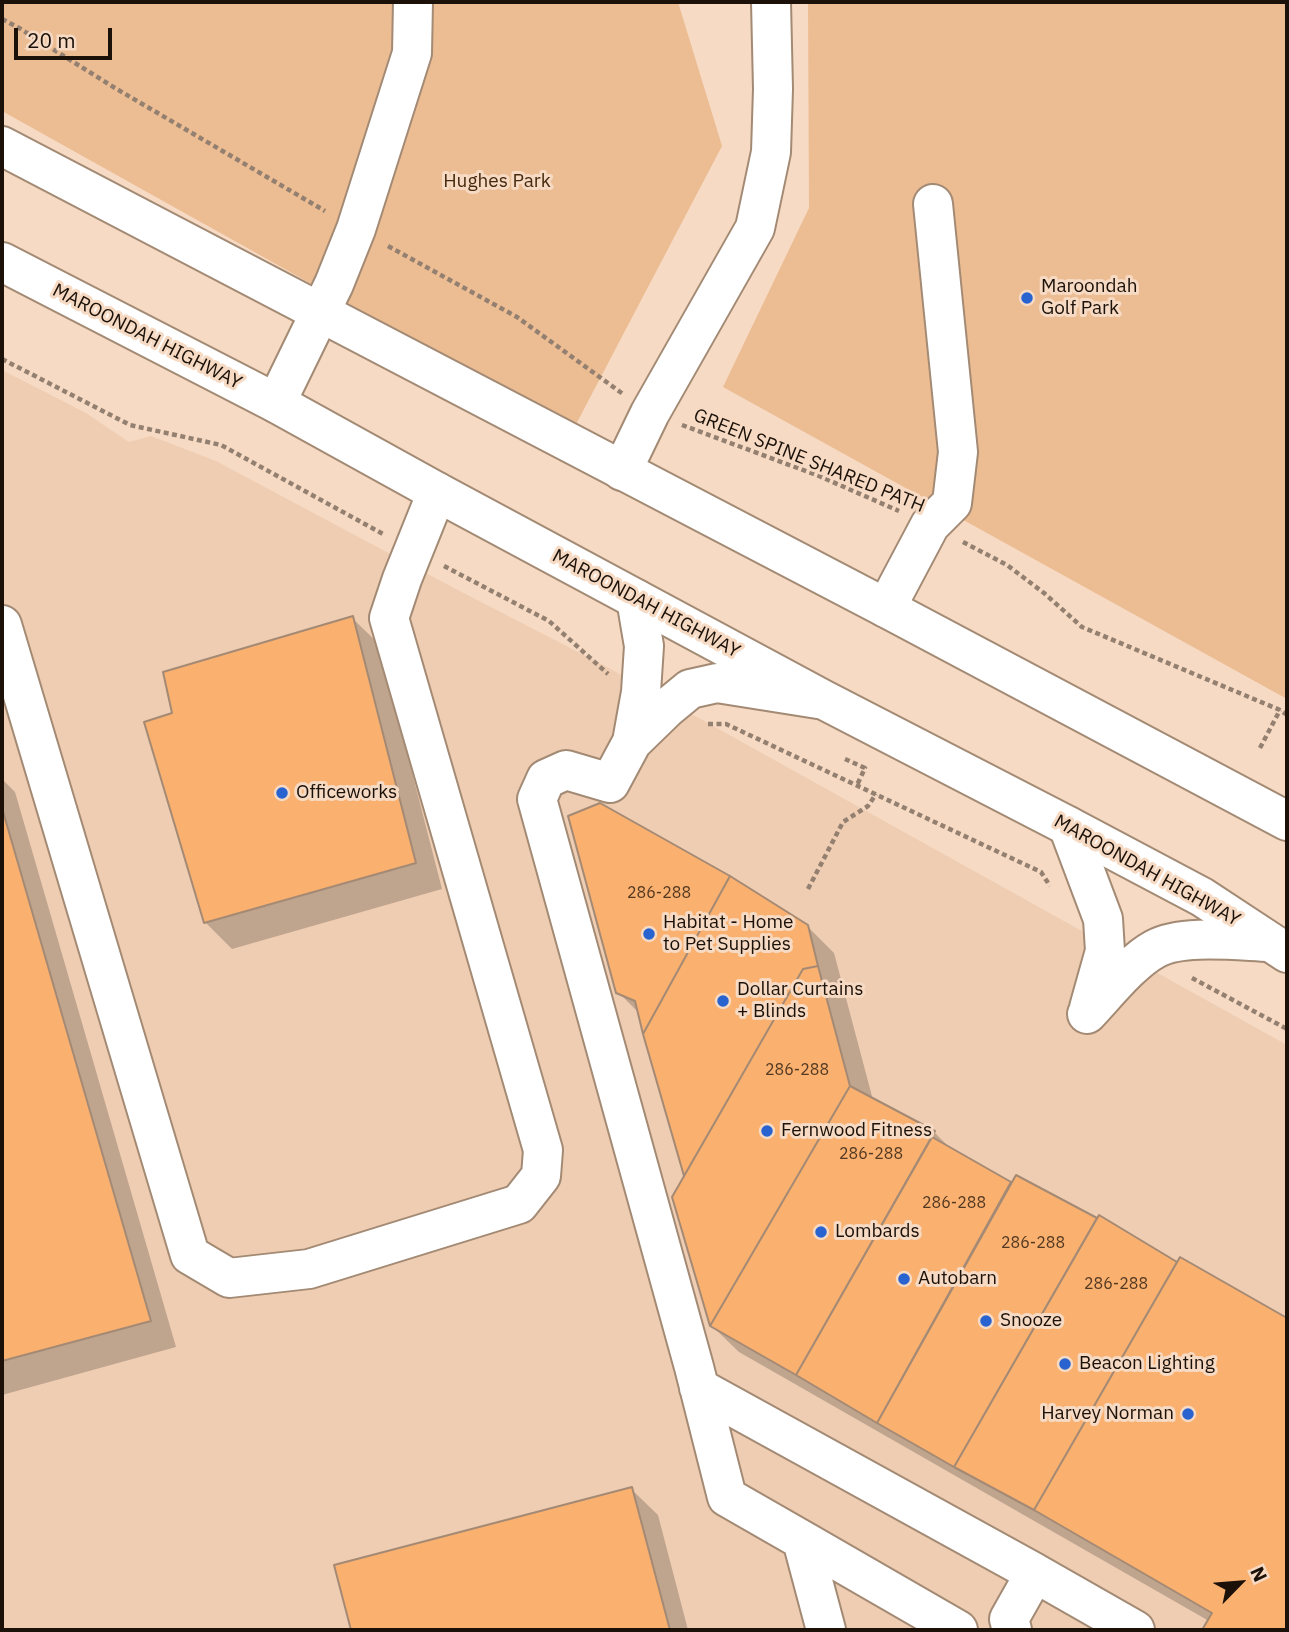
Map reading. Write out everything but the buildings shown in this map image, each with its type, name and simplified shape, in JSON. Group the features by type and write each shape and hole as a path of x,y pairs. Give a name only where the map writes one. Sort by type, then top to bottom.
{"main road":[{"path":"276,403 334,284 356,229 412,53 413,2"},
{"path":"621,471 650,413 755,228 771,152 771,2"},
{"path":"2,146 1287,821"},
{"path":"886,608 930,525 953,503 958,452 933,204"},
{"name":"MAROONDAH HIGHWAY","path":"2,262 276,403 824,700 1202,897 1278,947"},
{"path":"2,625 190,1255 229,1278 309,1269 519,1205 541,1176 543,1150 389,618 437,492"},
{"path":"632,742 641,692 644,646 636,599"},
{"path":"824,700 717,683 690,689 632,742 610,783 566,770 546,779 537,799 727,1497 958,1630"},
{"path":"1068,826 1103,919 1105,951 1087,1014 1155,948 1186,941 1278,947"},
{"path":"699,1388 1135,1630"},
{"path":"802,1540 826,1630"},
{"path":"1012,1630 1009,1619 1035,1573"}],"path":[{"path":"2,19 19,28"},
{"name":"GREEN SPINE SHARED PATH","path":"650,413 819,476 930,525 1007,565 1083,627 1287,715"},
{"path":"1260,748 1280,710"},
{"path":"845,759 865,768 857,785"},
{"path":"808,888 843,822 868,806 876,794"}],"shaded area":[{"path":"2,370 86,413 129,442 151,436 216,461 607,667 1287,1045 1287,1630 2,1630"}],"green space":[{"name":"Hughes Park","path":"2,2 678,2 722,146 573,430 2,111"},
{"name":"Maroondah Golf Park","path":"808,2 1287,2 1287,699 723,387 809,208"}],"place":[{"name":"Maroondah Golf Park","path":"1027,298"},
{"name":"Officeworks","path":"282,793"},
{"name":"Habitat - Home to Pet Supplies","path":"649,934"},
{"name":"Dollar Curtains + Blinds","path":"723,1001"},
{"name":"Fernwood Fitness","path":"767,1131"},
{"name":"Lombards","path":"821,1232"},
{"name":"Autobarn","path":"904,1279"},
{"name":"Snooze","path":"986,1321"},
{"name":"Beacon Lighting","path":"1065,1364"},
{"name":"Harvey Norman","path":"1188,1414"}]}
